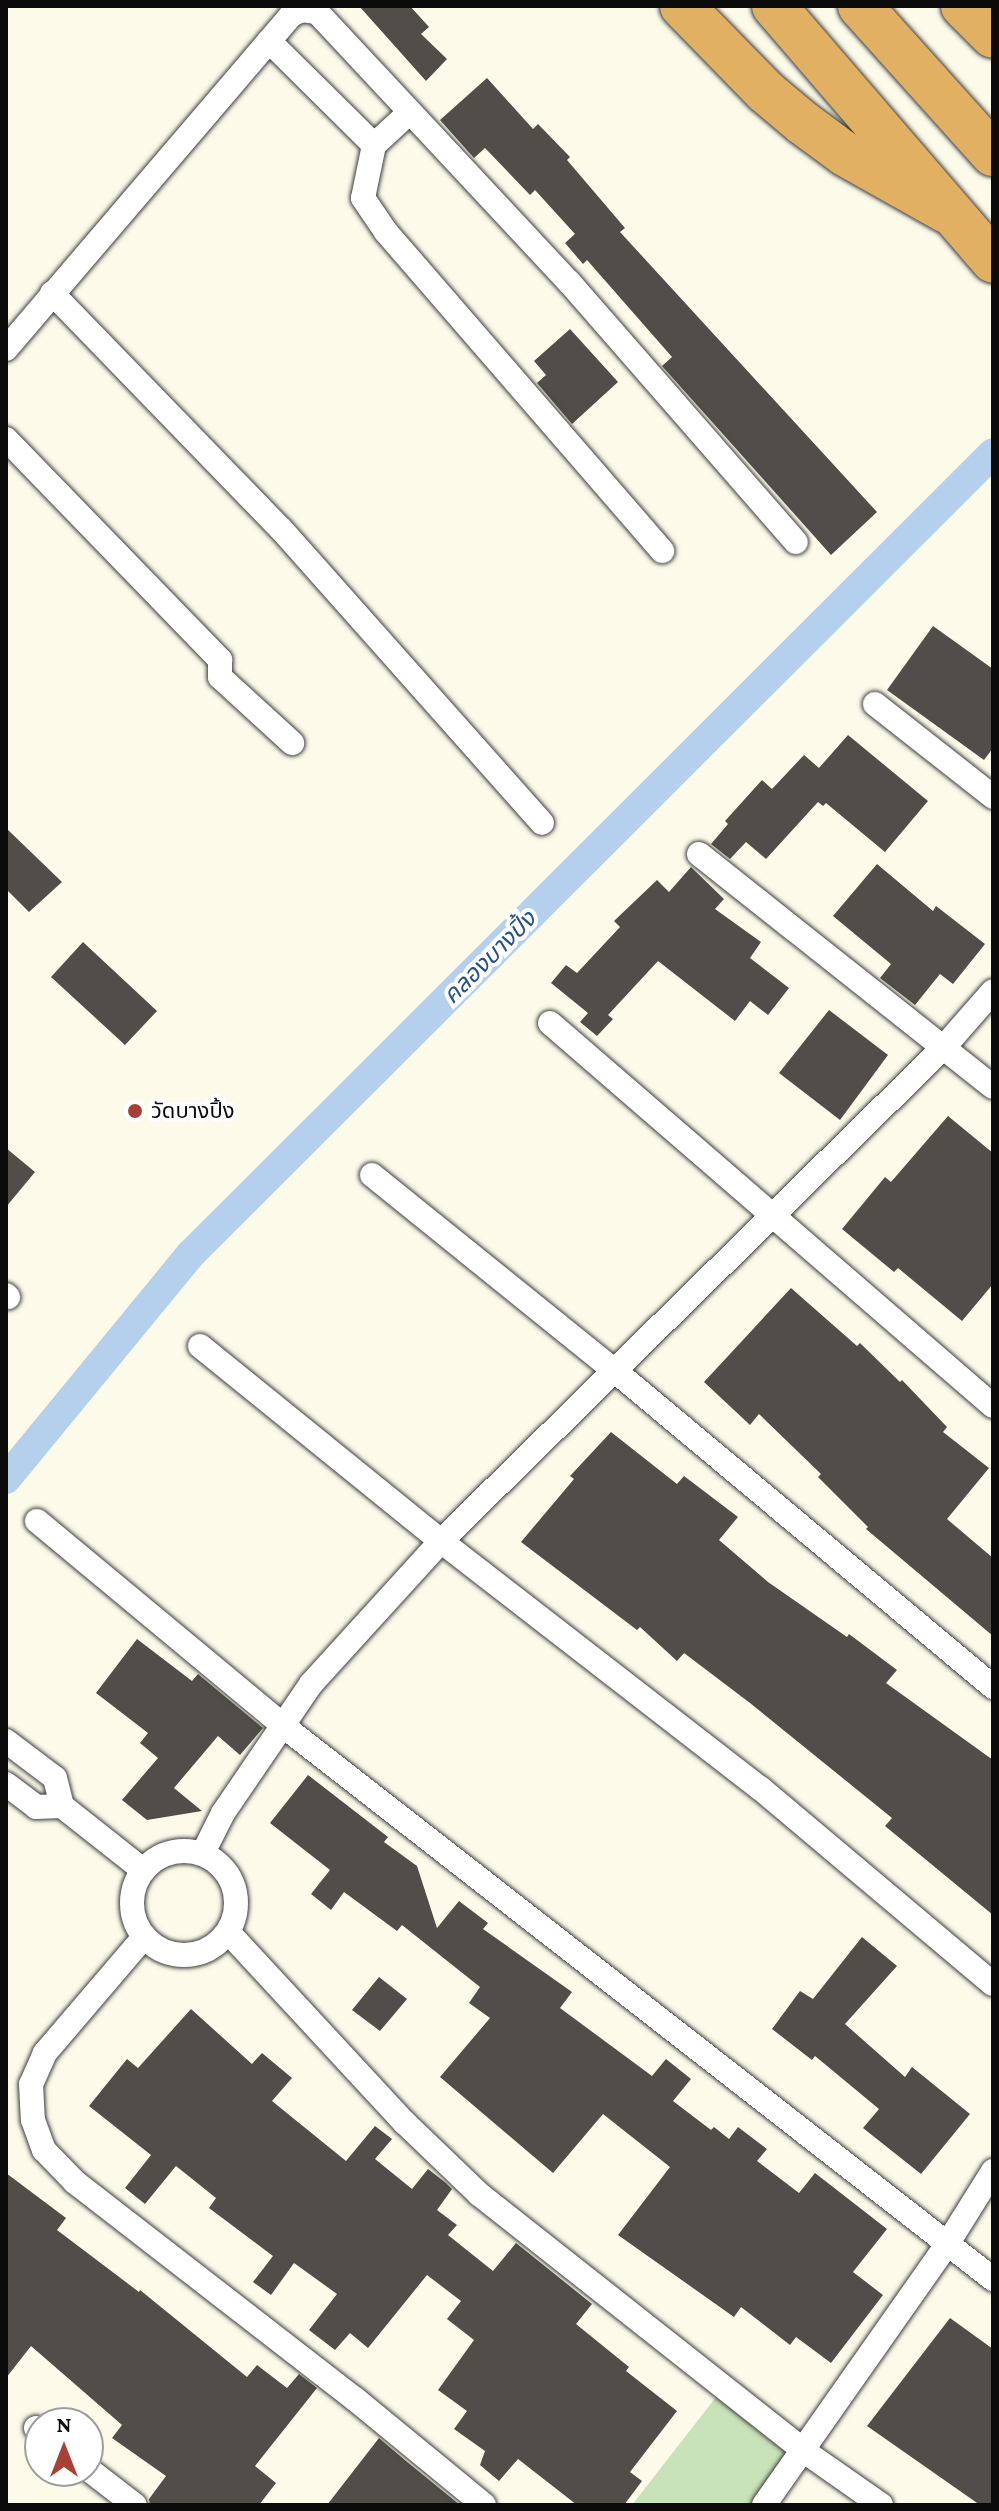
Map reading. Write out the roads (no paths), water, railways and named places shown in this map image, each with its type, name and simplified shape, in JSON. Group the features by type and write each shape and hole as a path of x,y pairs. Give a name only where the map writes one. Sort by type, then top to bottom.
{"highway":[{"path":"682,6 766,92 803,123 845,154 946,211"},
{"path":"774,6 805,39 946,211 993,261"},
{"path":"860,6 993,154"}],"street":[{"path":"6,349 291,15 302,10 317,12 459,160 796,542"},
{"path":"269,41 374,145"},
{"path":"410,112 374,145 363,198 386,232 662,551"},
{"path":"52,293 281,529 542,823"},
{"path":"6,439 220,660 220,677 292,743"},
{"path":"875,704 993,797"},
{"path":"699,854 993,1087"},
{"path":"203,1853 223,1813 311,1684 441,1541 944,1047 993,991"},
{"path":"550,1023 770,1217 993,1406"},
{"path":"372,1175 614,1370 993,1687"},
{"path":"200,1346 441,1541 760,1788 993,1984"},
{"path":"37,1521 282,1725 993,2279"},
{"path":"6,1741 55,1778 62,1806 143,1870"},
{"path":"6,1784 36,1807 62,1806"},
{"path":"170,1852 203,1853 228,1872 235,1887 235,1918 218,1944 187,1955 156,1948 144,1937 135,1921 131,1903 134,1885 143,1870 170,1852"},
{"path":"228,1932 405,2123 479,2194 804,2451 881,2505"},
{"path":"144,1937 45,2053 31,2084 33,2120 44,2150 75,2182 355,2399 484,2505"},
{"path":"764,2505 948,2243 993,2171"},
{"path":"104,2481 135,2505"}],"waterway":[{"name":"คลองบางปิ้ง","path":"6,1479 191,1254 993,453"}],"place":[{"name":"วัดบางปิ้ง","path":"135,1111"}]}
